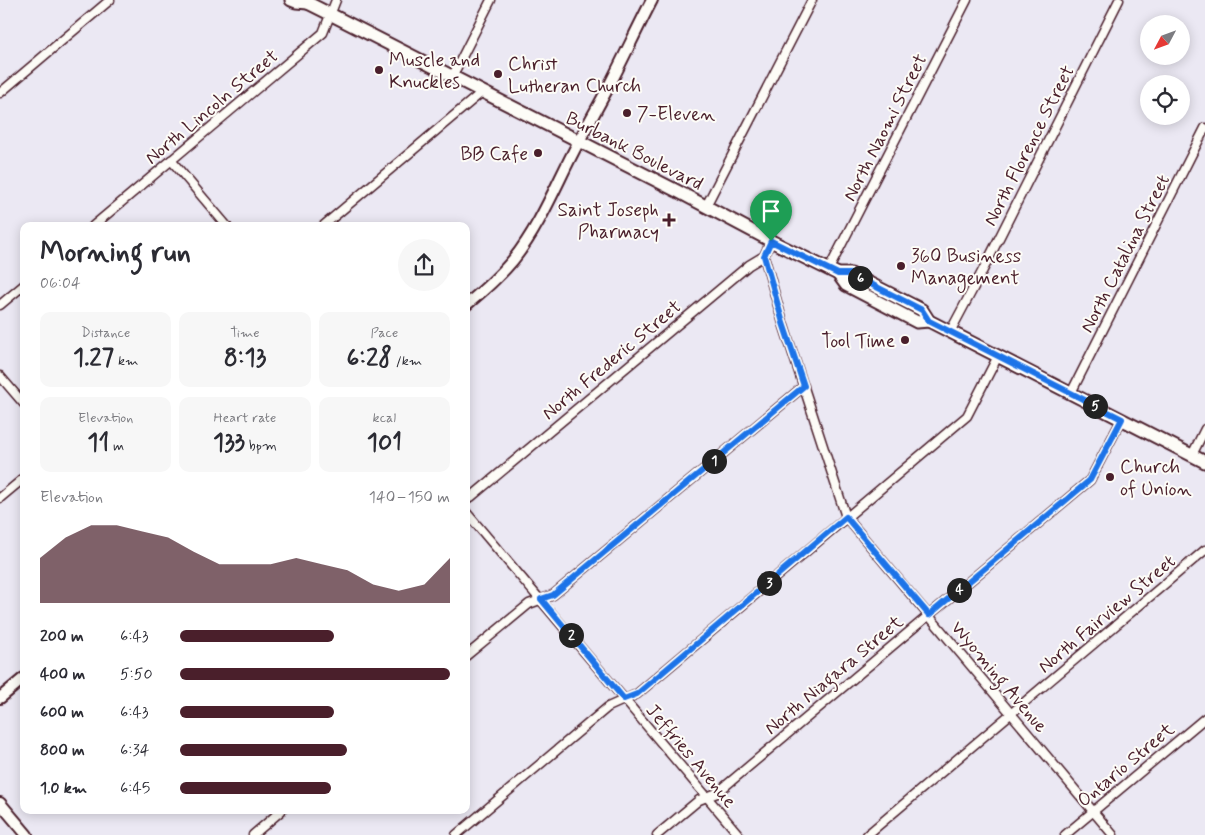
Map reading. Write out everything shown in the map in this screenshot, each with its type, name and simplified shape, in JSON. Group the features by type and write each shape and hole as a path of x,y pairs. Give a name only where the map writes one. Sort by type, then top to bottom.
{"main road":[{"name":"Burbank Boulevard","path":"291,0 296,2 307,1 833,272 846,285 917,322 929,321 1205,462"},
{"path":"470,302 502,272 529,238 652,0"},
{"path":"0,698 20,681"},
{"path":"0,802 27,835"}],"street":[{"path":"0,93 110,0"},
{"name":"North Lincoln Street","path":"98,222 322,33 336,0"},
{"path":"452,77 491,0"},
{"path":"706,206 812,0"},
{"name":"North Naomi Street","path":"833,272 967,0"},
{"name":"North Florence Street","path":"950,332 1119,0"},
{"path":"328,222 482,92"},
{"name":"North Catalina Street","path":"1070,393 1205,128"},
{"path":"171,160 224,222"},
{"name":"North Frederic Street","path":"470,497 750,265 764,256 771,241"},
{"name":"Wyoming Avenue","path":"764,256 783,323 846,517 1113,835"},
{"path":"0,305 20,288"},
{"path":"456,835 608,707 637,694 967,416 998,356"},
{"path":"0,376 20,399"},
{"path":"470,653 529,604 553,595 804,386"},
{"name":"North Niagara Street","path":"657,835 699,800 717,793 1090,480 1122,419"},
{"path":"1192,455 1205,429"},
{"path":"0,498 20,481"},
{"name":"Jeffries Avenue","path":"470,517 739,835"},
{"name":"North Fairview Street","path":"866,835 1205,550"},
{"name":"Ontario Street","path":"1065,835 1205,718"},
{"path":"253,835 278,814"}],"place":[{"name":"Muscle and Knuckles","path":"379,70"},
{"name":"Christ Lutheran Church","path":"498,74"},
{"name":"7-Eleven","path":"627,113"},
{"name":"BB Cafe","path":"538,153"},
{"name":"Saint Joseph Pharmacy","path":"669,220"},
{"name":"360 Business Management","path":"901,266"},
{"name":"Tool Time","path":"905,340"},
{"name":"Church of Union","path":"1110,477"}],"route":[{"path":"771,241 838,274 851,274 922,310 929,321 1122,419 1090,480 929,615 846,517 637,694 624,699 541,599 553,595 804,386 783,323 764,256 771,241"}]}
